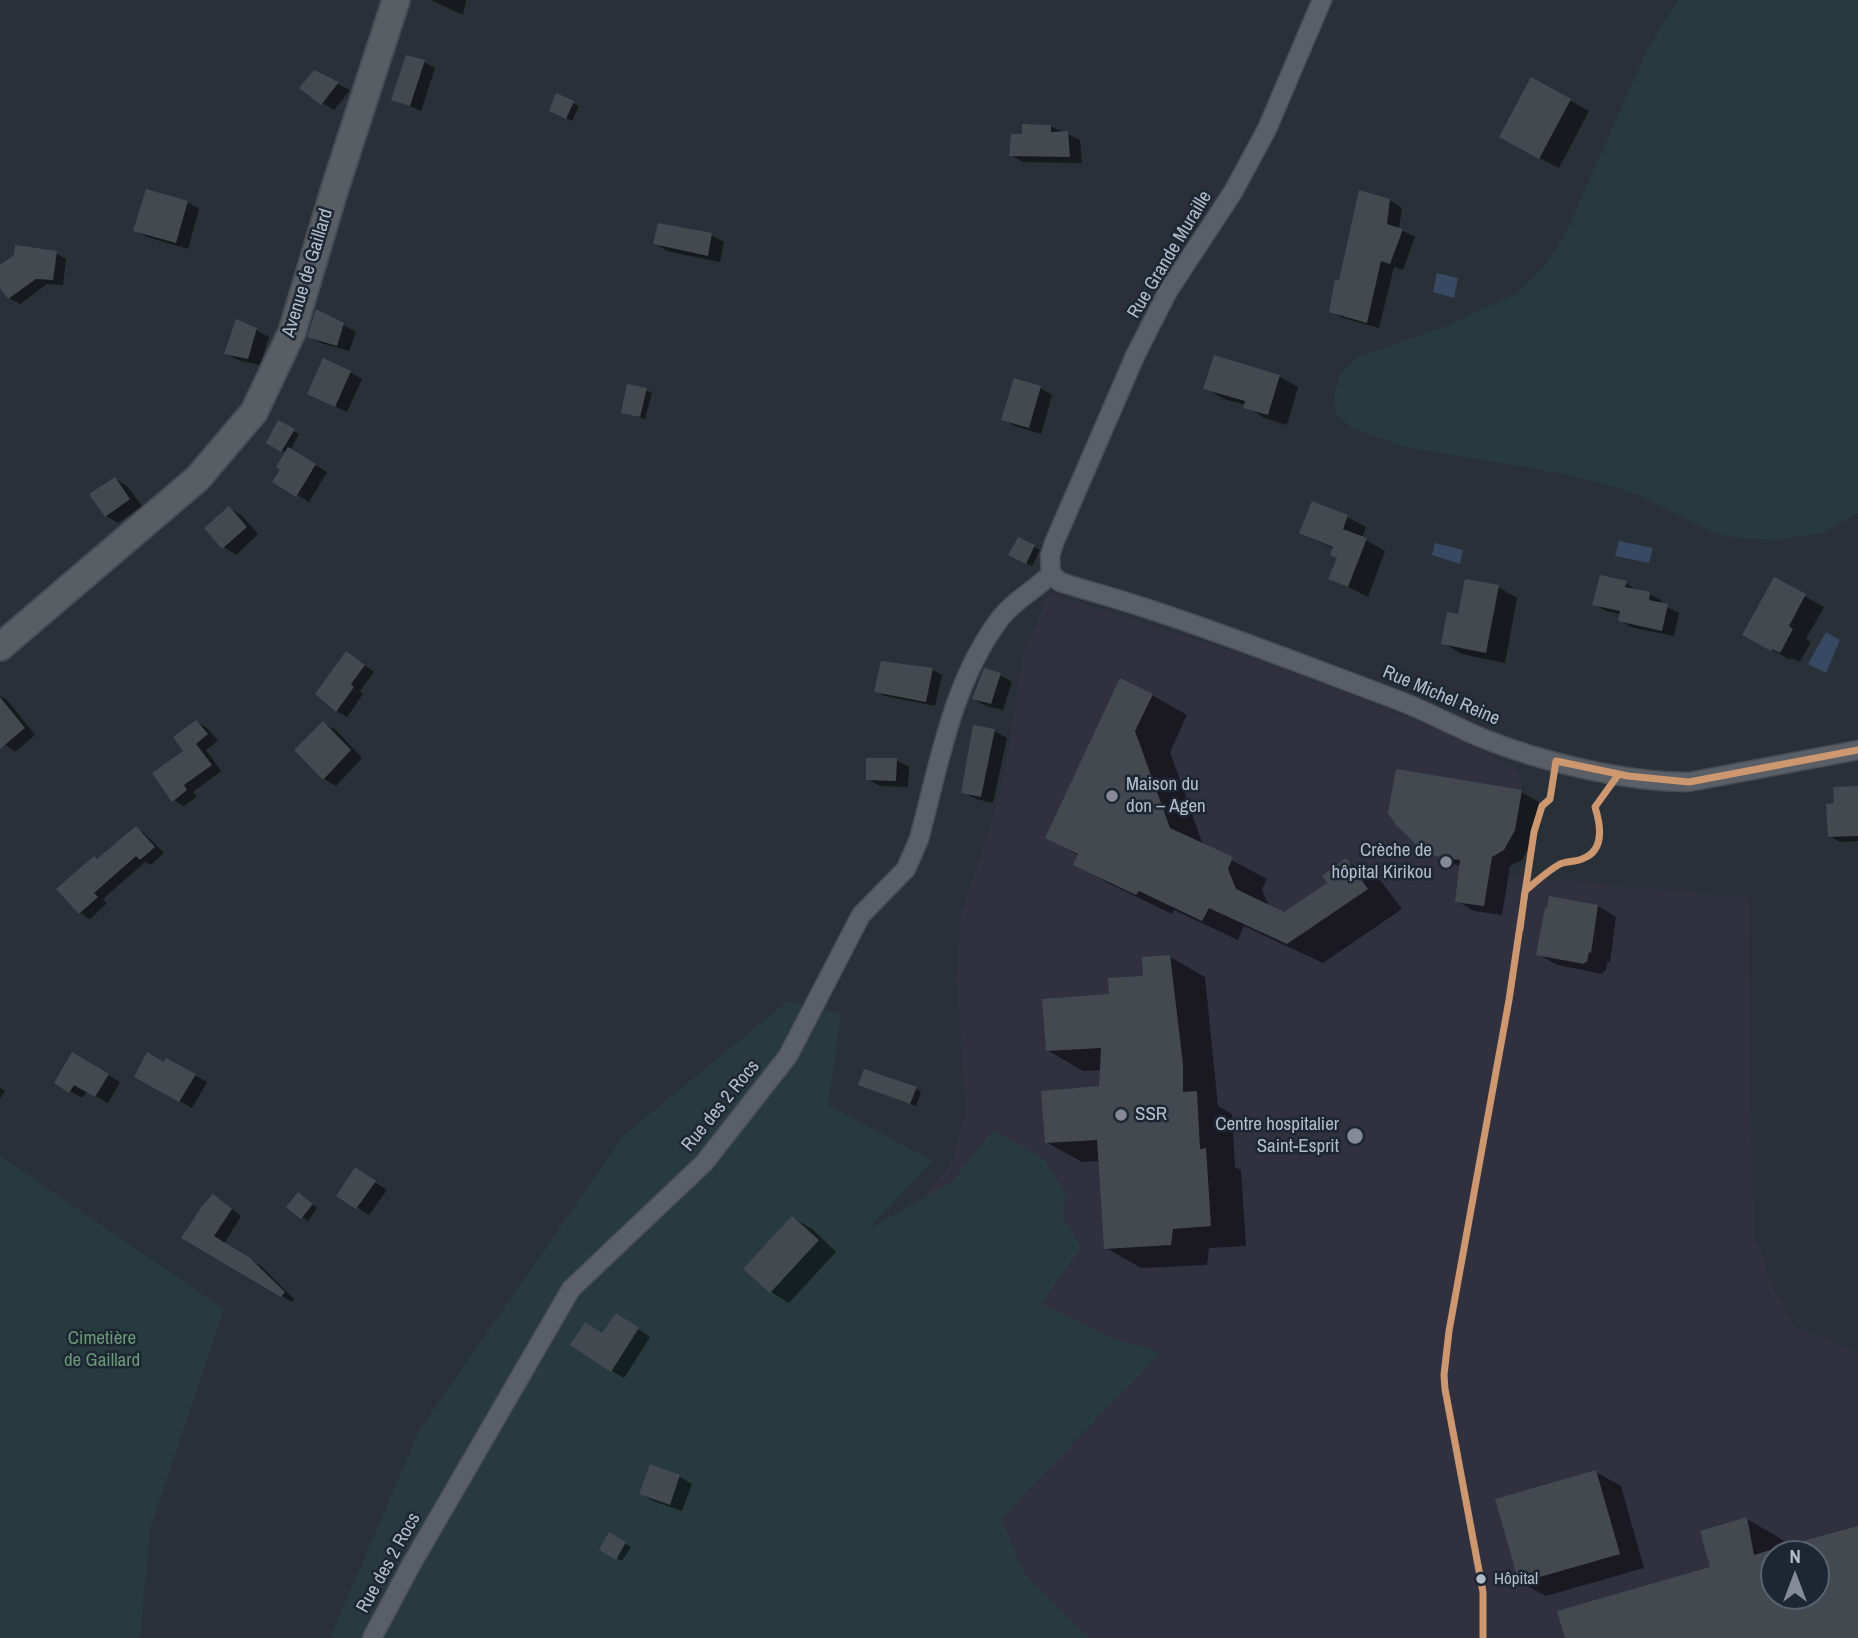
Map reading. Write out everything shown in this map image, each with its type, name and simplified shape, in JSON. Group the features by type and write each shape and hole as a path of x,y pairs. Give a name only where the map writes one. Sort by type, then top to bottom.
{"street":[{"name":"Avenue de Gaillard","path":"0,647 198,478 254,412 292,332 396,0"},
{"name":"Rue Grande Muraille","path":"1051,574 1050,556 1054,543 1135,356 1168,291 1233,192 1267,129 1322,0"},
{"name":"Rue Michel Reine","path":"1051,574 1060,582 1236,639 1410,704 1484,738 1556,761 1618,775 1689,782 1858,751"},
{"name":"Rue des 2 Rocs","path":"372,1638 571,1289 704,1163 788,1056 861,915 906,869 911,860 952,714 976,653 1000,617 1033,592 1051,574"}],"shaded area":[{"name":"Centre hospitalier Saint-Esprit","path":"1049,593 1246,655 1442,730 1518,770 1522,786 1508,876 1749,897 1750,1093 1755,1236 1774,1289 1795,1326 1858,1352 1858,1638 1090,1638 712,1421 792,1291 927,1195 952,1161 966,1110 956,976 961,910 986,841 1003,781 1023,655"}],"green space":[{"path":"1678,0 1858,0 1858,513 1823,533 1774,540 1735,538 1713,532 1637,494 1586,479 1532,468 1405,447 1352,428 1336,413 1334,396 1341,373 1358,357 1444,327 1518,293 1545,265 1564,237 1647,50"},
{"path":"788,1001 841,1014 828,1105 933,1161 867,1230 952,1182 993,1130 1044,1159 1066,1194 1064,1219 1081,1247 1041,1304 1118,1340 1161,1352 1001,1519 1026,1576 1090,1638 330,1638 420,1429 624,1135"},
{"name":"Cimetière de Gaillard","path":"0,1156 224,1309 150,1528 140,1638 0,1638"}],"water":[{"path":"1437,273 1458,278 1454,298 1433,292"},
{"path":"1619,541 1653,548 1649,563 1615,556"},
{"path":"1435,543 1463,550 1460,564 1432,555"},
{"path":"1826,632 1840,640 1826,673 1808,664"}],"building":[{"path":"406,55 425,60 410,106 391,100"},
{"path":"314,70 339,82 321,105 299,88"},
{"path":"1531,77 1571,99 1539,159 1499,137"},
{"path":"556,93 574,101 566,119 549,111"},
{"path":"1022,124 1051,125 1051,132 1068,131 1070,157 1009,156 1011,134 1022,134"},
{"path":"146,189 188,201 176,243 133,231"},
{"path":"1359,190 1390,199 1387,224 1403,229 1390,264 1381,261 1367,323 1329,312"},
{"path":"658,223 712,233 708,256 653,244"},
{"path":"15,245 57,251 53,280 36,279 8,299 0,288 0,265 14,255"},
{"path":"316,309 344,323 337,346 307,337"},
{"path":"236,319 257,328 248,359 224,354"},
{"path":"1214,355 1280,375 1268,415 1243,408 1245,401 1203,389"},
{"path":"323,358 351,371 335,407 307,394"},
{"path":"1014,378 1041,386 1029,428 1001,420"},
{"path":"627,384 647,388 640,417 621,413"},
{"path":"278,420 295,429 281,452 266,443"},
{"path":"288,447 316,464 296,497 272,482 280,470 276,467"},
{"path":"115,477 130,499 105,517 89,494"},
{"path":"1312,501 1348,515 1343,529 1367,538 1348,587 1328,579 1337,558 1330,555 1333,547 1299,533"},
{"path":"229,506 247,527 222,549 204,528"},
{"path":"1018,537 1035,545 1026,564 1008,555"},
{"path":"1600,575 1627,581 1625,587 1650,592 1649,600 1668,604 1662,631 1618,621 1620,611 1592,605"},
{"path":"1774,577 1806,594 1789,626 1793,629 1780,653 1742,635"},
{"path":"1465,579 1499,585 1486,653 1441,644 1447,612 1458,614"},
{"path":"346,651 365,665 351,684 354,687 336,712 315,694"},
{"path":"881,661 933,668 926,702 874,692"},
{"path":"984,668 1001,673 991,704 972,699"},
{"name":"Maison du don – Agen","path":"1120,678 1153,694 1135,731 1170,828 1233,857 1228,869 1236,889 1284,912 1327,883 1322,876 1346,858 1368,889 1287,944 1209,908 1202,921 1139,891 1136,895 1073,865 1078,854 1045,838"},
{"path":"0,697 25,728 0,749"},
{"path":"196,720 208,734 196,744 212,765 184,785 187,790 172,802 152,773 183,751 173,737"},
{"path":"323,721 351,750 323,780 294,750"},
{"path":"973,725 995,729 981,797 961,793"},
{"path":"866,758 897,758 896,781 866,780"},
{"path":"1396,769 1522,790 1515,830 1504,850 1492,857 1484,906 1455,902 1460,860 1442,858 1422,850 1397,826 1388,813"},
{"path":"1858,786 1858,836 1828,837 1826,804 1834,803 1833,787"},
{"path":"136,826 155,847 140,860 136,856 94,893 98,897 79,914 56,889 94,856 97,859"},
{"path":"1549,896 1598,905 1591,953 1589,952 1584,964 1536,955"},
{"name":"SSR","path":"1170,955 1183,1064 1183,1092 1197,1091 1200,1149 1206,1148 1211,1226 1173,1229 1171,1245 1104,1249 1097,1140 1045,1143 1041,1091 1099,1086 1101,1048 1046,1051 1042,999 1109,994 1108,978 1143,976 1142,957"},
{"path":"72,1052 109,1074 95,1097 74,1085 69,1093 54,1083"},
{"path":"147,1052 164,1062 166,1058 196,1074 179,1102 134,1077"},
{"path":"864,1069 917,1087 910,1104 858,1085"},
{"path":"355,1167 376,1181 356,1209 336,1196"},
{"path":"298,1192 313,1204 301,1219 286,1207"},
{"path":"213,1194 232,1209 214,1236 250,1258 285,1292 281,1297 181,1238"},
{"path":"792,1216 819,1240 770,1293 743,1269"},
{"path":"616,1313 639,1328 611,1372 570,1345 585,1322 602,1333"},
{"path":"650,1464 680,1475 670,1505 639,1494"},
{"path":"1596,1470 1620,1554 1519,1583 1495,1499"},
{"path":"1747,1517 1754,1555 1760,1553 1760,1610 1830,1610 1830,1540 1806,1540 1858,1526 1858,1638 1565,1638 1557,1611 1710,1567 1700,1531"},
{"path":"609,1532 626,1542 616,1560 599,1550"}],"transit line":[{"path":"1483,1638 1483,1592 1444,1375 1449,1331 1509,1000 1534,832 1542,806 1550,799 1556,761 1628,776 1689,782 1858,750"},
{"path":"1520,929 1525,891 1555,867 1582,859 1595,850 1600,830 1595,807 1618,775"}],"place":[{"name":"Maison du don – Agen","path":"1112,796"},
{"name":"Crèche de hôpital Kirikou","path":"1446,862"},
{"name":"SSR","path":"1121,1115"},
{"name":"Centre hospitalier Saint-Esprit","path":"1355,1136"},
{"name":"Hôpital","path":"1481,1579"}]}
